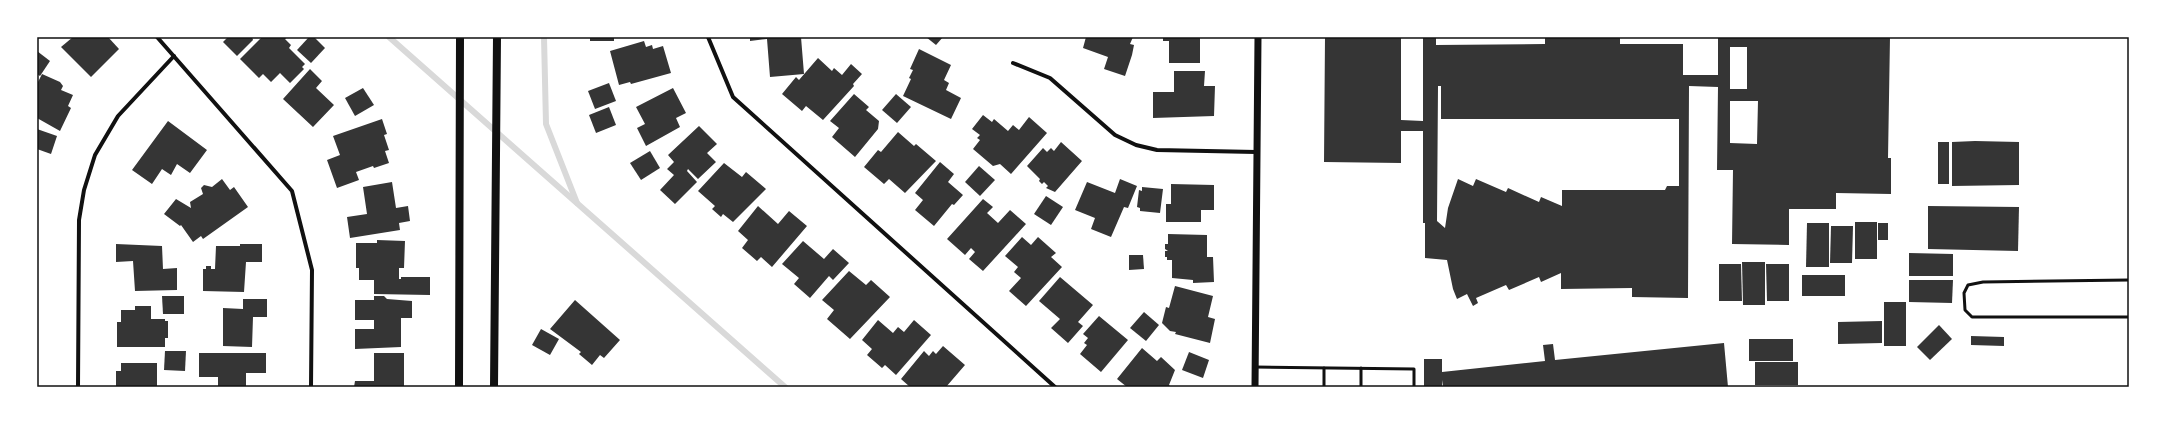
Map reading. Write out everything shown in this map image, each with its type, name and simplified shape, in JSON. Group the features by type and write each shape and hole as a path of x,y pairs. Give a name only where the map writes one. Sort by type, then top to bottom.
{"main road":[{"path":"459,387 460,37"},
{"path":"494,387 497,37"}],"street":[{"path":"157,37 292,191 312,270 311,387"},
{"path":"708,37 733,97 1055,387"},
{"path":"1255,387 1258,37"},
{"path":"78,387 79,220 84,190 95,155 118,116 174,56"},
{"path":"1013,63 1050,78 1116,135 1136,144 1157,150 1256,152"}],"lane":[{"path":"2129,280 1983,282 1968,285 1964,293 1965,310 1972,317 2129,318"},
{"path":"1255,367 1414,369 1414,387"},
{"path":"1324,368 1324,387"},
{"path":"1360,368 1360,387"}],"building":[{"path":"73,37 108,37 119,49 91,77 61,47"},
{"path":"228,37 252,37 253,40 237,56 223,42"},
{"path":"262,37 288,37 285,39 291,45 289,48 305,64 302,67 304,69 290,83 280,73 271,82 263,74 259,78 240,59"},
{"path":"309,37 314,37 325,48 311,63 297,50"},
{"path":"590,37 614,37 614,41 590,41"},
{"path":"750,37 801,37 804,74 770,77 767,39 750,41"},
{"path":"926,37 943,37 936,45"},
{"path":"1086,37 1133,37 1130,44 1134,45 1132,55 1125,76 1104,69 1108,57 1083,48"},
{"path":"1163,37 1200,37 1200,63 1169,63 1169,41 1163,41"},
{"path":"1325,37 1401,37 1401,120 1423,121 1423,37 1436,37 1436,45 1545,44 1545,37 1620,37 1620,44 1683,44 1683,75 1718,75 1718,37 1890,37 1888,158 1891,158 1891,194 1836,193 1836,209 1789,209 1789,245 1732,244 1733,170 1717,170 1718,87 1689,86 1688,298 1632,297 1632,288 1561,289 1561,273 1541,282 1539,277 1509,290 1506,285 1476,298 1478,303 1473,306 1467,294 1457,299 1453,289 1447,260 1425,258 1425,223 1423,223 1423,131 1401,131 1401,163 1324,162","holes":["1730,47 1747,47 1747,89 1730,89","1438,86 1441,86 1441,119 1679,119 1679,186 1667,186 1665,190 1562,190 1562,206 1541,197 1539,202 1508,188 1506,192 1476,179 1473,186 1458,179 1448,208 1445,228 1437,221","1730,101 1758,101 1757,144 1730,143"]},
{"path":"644,41 646,47 652,45 653,49 663,46 671,73 631,84 630,82 619,85 610,51"},
{"path":"919,49 951,65 944,80 949,83 946,90 961,98 951,119 903,96 911,79 909,78 913,70 910,69"},
{"path":"37,51 50,61 40,76 37,74"},
{"path":"818,58 832,71 834,68 842,75 851,64 862,74 853,84 854,86 823,120 806,106 802,111 782,94 796,77 799,80"},
{"path":"310,69 322,81 316,88 334,105 313,127 283,99"},
{"path":"1174,71 1205,71 1204,86 1215,86 1214,116 1153,118 1153,92 1174,92"},
{"path":"42,74 60,82 63,86 61,90 73,95 68,106 71,108 60,131 37,118 37,84"},
{"path":"609,83 616,101 595,109 588,91"},
{"path":"363,88 374,105 355,116 345,98"},
{"path":"673,88 686,113 676,118 680,127 646,146 637,128 645,124 636,107"},
{"path":"854,94 869,107 866,110 879,121 878,129 855,157 832,137 839,128 830,121"},
{"path":"896,94 911,107 897,123 882,110"},
{"path":"609,107 616,125 596,133 589,115"},
{"path":"983,115 992,122 994,119 1008,131 1013,125 1019,130 1029,117 1047,133 1011,174 1000,164 993,166 973,149 980,140 977,138 980,135 972,129"},
{"path":"382,119 387,134 384,135 389,150 385,151 389,163 374,168 373,166 356,172 359,180 337,188 327,160 340,155 333,136"},
{"path":"168,121 207,150 190,173 177,164 171,175 162,169 152,184 132,170"},
{"path":"699,126 717,144 707,153 716,162 698,179 688,169 687,171 697,182 675,204 660,190 674,175 667,169 674,162 668,155"},
{"path":"37,129 57,136 51,154 37,149"},
{"path":"898,132 914,146 916,144 936,161 905,193 889,179 884,184 864,167 878,150 881,152"},
{"path":"1061,142 1082,161 1055,192 1046,188 1048,186 1044,182 1042,184 1039,181 1040,179 1027,166 1043,148 1047,152 1051,148 1054,151"},
{"path":"1938,142 1949,142 1949,184 1938,184"},
{"path":"1952,142 2019,142 2019,185 1952,186"},
{"path":"650,151 660,168 641,180 630,163"},
{"path":"940,162 954,174 948,182 963,195 954,205 952,204 934,226 915,210 923,200 915,193"},
{"path":"724,163 742,177 746,172 766,189 733,222 723,214 721,217 712,209 715,206 698,191"},
{"path":"979,166 995,180 980,196 965,182"},
{"path":"222,179 230,190 234,187 248,207 203,239 201,236 193,242 181,225 180,226 164,214 176,199 191,208 190,202 203,194 201,188 204,185 212,187"},
{"path":"1120,179 1137,186 1128,208 1124,207 1111,237 1091,229 1095,218 1075,210 1087,182 1115,193"},
{"path":"392,182 396,208 408,206 410,221 399,223 400,230 350,238 347,217 367,214 363,187"},
{"path":"1171,184 1214,185 1214,210 1201,210 1201,222 1166,222 1166,204 1171,204"},
{"path":"1142,187 1163,189 1160,213 1140,211 1140,208 1137,207 1139,190 1142,191"},
{"path":"1046,196 1063,207 1051,225 1034,214"},
{"path":"983,199 993,207 987,213 998,223 1010,210 1026,224 983,271 969,259 975,252 971,248 965,255 947,239"},
{"path":"758,206 778,224 789,211 807,226 772,267 761,257 757,261 742,248 748,240 738,231"},
{"path":"1928,206 2019,207 2018,251 1928,249"},
{"path":"1855,222 1877,222 1877,259 1855,259"},
{"path":"1807,223 1829,223 1829,267 1806,267"},
{"path":"1878,223 1888,223 1888,240 1878,240"},
{"path":"1831,226 1853,226 1852,263 1830,263"},
{"path":"1168,234 1207,235 1207,257 1213,257 1214,282 1193,283 1193,280 1172,278 1172,260 1167,260 1167,257 1165,257 1165,251 1168,251 1165,249 1165,244 1168,244"},
{"path":"1022,237 1031,245 1038,237 1056,253 1051,257 1062,267 1026,306 1009,291 1021,278 1014,272 1018,267 1005,256"},
{"path":"377,240 405,241 404,268 399,268 399,279 401,279 401,277 430,277 430,295 374,294 374,280 359,280 359,268 356,268 356,243 377,243"},
{"path":"803,241 824,259 833,249 849,263 833,280 829,276 810,298 794,284 799,278 782,264"},
{"path":"116,244 162,246 163,269 177,268 177,290 135,291 133,261 116,262"},
{"path":"240,244 262,244 262,262 246,262 244,292 203,291 203,269 206,269 206,266 211,266 211,269 215,269 216,246 240,246"},
{"path":"1909,253 1953,254 1953,276 1909,276"},
{"path":"1129,255 1143,255 1144,269 1129,270"},
{"path":"1742,262 1765,262 1765,305 1743,305"},
{"path":"1719,264 1741,264 1742,301 1719,301"},
{"path":"1766,264 1789,264 1789,301 1767,301"},
{"path":"849,271 866,285 871,280 890,297 850,339 827,319 834,310 822,300"},
{"path":"1802,275 1845,275 1845,296 1802,296"},
{"path":"1060,277 1093,305 1078,322 1083,326 1068,343 1051,328 1060,319 1039,301"},
{"path":"1909,280 1953,280 1952,303 1909,302"},
{"path":"1175,286 1213,296 1208,317 1215,319 1210,343 1175,334 1176,332 1170,331 1162,323 1166,307 1169,308"},
{"path":"162,296 184,296 184,314 163,314"},
{"path":"374,296 384,296 387,299 412,301 412,318 401,318 401,347 355,349 355,329 374,329 374,320 355,320 355,300 374,300"},
{"path":"243,299 267,299 267,317 253,317 252,347 223,346 223,308 243,309"},
{"path":"575,300 620,340 604,358 600,355 592,365 579,354 581,352 550,329"},
{"path":"1884,302 1906,302 1906,346 1884,346"},
{"path":"135,306 151,306 151,319 165,319 165,321 168,321 168,338 165,338 165,347 117,347 117,322 121,322 121,310 135,310"},
{"path":"1144,312 1159,325 1146,341 1130,328"},
{"path":"1099,316 1128,340 1101,372 1080,354 1087,345 1084,343 1088,338 1083,334"},
{"path":"878,320 893,333 898,327 904,332 914,320 931,335 896,375 885,365 882,368 867,355 872,349 862,340"},
{"path":"1882,321 1882,343 1838,344 1838,322"},
{"path":"1939,325 1952,339 1930,360 1917,347"},
{"path":"541,329 559,339 550,355 532,345"},
{"path":"1971,336 2004,337 2004,346 1971,345"},
{"path":"1749,339 1793,339 1793,361 1749,361"},
{"path":"1724,343 1728,387 1443,387 1442,380 1442,387 1424,387 1424,359 1442,359 1442,372 1545,361 1543,345 1553,344 1555,360"},
{"path":"943,346 965,365 946,387 910,387 901,379 924,351 929,356 933,351 936,354"},
{"path":"1142,348 1157,361 1161,357 1175,370 1169,385 1171,387 1127,387 1117,379"},
{"path":"165,351 186,351 185,371 164,370"},
{"path":"1189,352 1209,360 1203,378 1182,370"},
{"path":"199,353 266,353 266,373 246,373 246,387 218,387 218,377 199,377"},
{"path":"374,353 404,353 404,387 354,387 355,381 374,381"},
{"path":"1755,362 1798,362 1798,385 1755,385"},
{"path":"121,363 157,363 157,387 116,387 116,371 121,371"}],"waterway":[{"path":"389,37 785,387"},
{"path":"544,37 546,124 577,203"}]}
